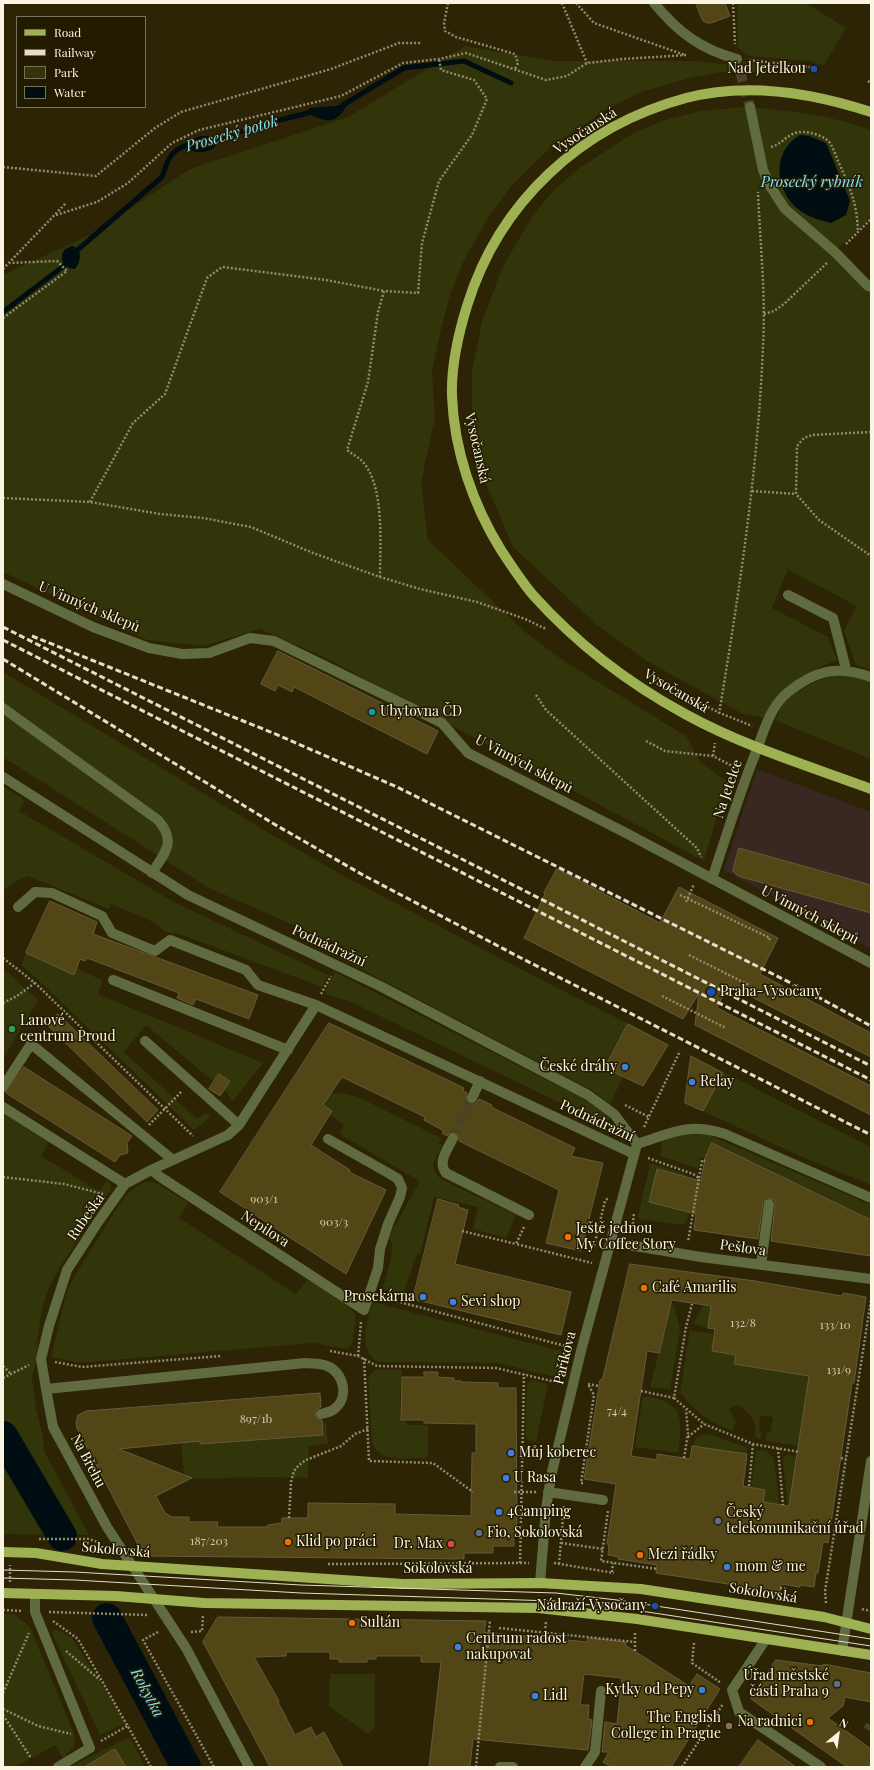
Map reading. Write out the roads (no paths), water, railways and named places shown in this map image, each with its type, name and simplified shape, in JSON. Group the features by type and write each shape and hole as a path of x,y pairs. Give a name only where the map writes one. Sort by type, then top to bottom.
{"main road":[{"name":"Vysočanská","path":"871,112 845,103 807,95 763,91 727,92 688,98 650,110 612,127 577,149 550,172 529,194 504,226 484,260 471,292 461,325 454,359 452,395 456,430 463,465 476,502 493,537 531,593 568,631 613,668 642,689 686,715 721,732 871,789"},
{"name":"Sokolovská","path":"7,1552 36,1553 88,1563 403,1584 540,1583 641,1589 824,1616 871,1629"},
{"path":"6,1593 212,1603 538,1608 637,1619 871,1655"}],"street":[{"path":"654,3 666,18 685,36 721,55 742,59"},
{"path":"750,107 758,151 767,180 784,209 836,253 868,286 871,287"},
{"name":"U Vinných sklepů","path":"3,584 93,627 149,648 182,654 209,653 250,638 274,641 442,723 468,753 626,833 871,963"},
{"path":"788,595 833,618 846,669 871,677"},
{"name":"Na Jetelce","path":"712,879 747,774 774,710 786,694 810,678 833,669 846,669"},
{"path":"3,708 158,820 166,829 169,840 166,850 152,872"},
{"name":"Podnádražní","path":"3,778 188,895 337,965 592,1098 614,1114 636,1149"},
{"name":"Podnádražní","path":"18,907 35,892 52,893 102,916 112,933 155,951 170,940 246,970 258,984 316,1005 480,1081 636,1149"},
{"path":"113,980 288,1050"},
{"name":"Rubeška","path":"46,1389 41,1359 49,1326 67,1270 98,1222 126,1184 151,1170 228,1135 239,1125 316,1005"},
{"path":"145,1042 239,1125"},
{"path":"3,1087 31,1044 173,1160"},
{"path":"472,1098 480,1081"},
{"path":"3,1107 126,1184"},
{"path":"636,1149 687,1128 709,1129 725,1134 871,1198"},
{"path":"453,1138 442,1164 442,1169 446,1174 529,1215"},
{"name":"Nepilova","path":"151,1170 364,1310 378,1268 380,1249 402,1188 398,1179 394,1176 328,1139"},
{"name":"Paříkova","path":"540,1583 548,1492 581,1351 636,1149"},
{"path":"761,1265 769,1204"},
{"name":"Pešlova","path":"611,1242 629,1246 761,1265 871,1279"},
{"path":"46,1389 305,1363 328,1366 336,1372 343,1385 343,1393 339,1404 334,1409 321,1414"},
{"name":"Na Břehu","path":"46,1389 53,1427 107,1527 119,1543 186,1648 249,1767"},
{"path":"842,1651 871,1461"},
{"path":"548,1492 603,1500"},
{"path":"35,1594 35,1612 90,1748 58,1767"},
{"path":"766,1640 732,1690 739,1712 821,1767"},
{"path":"584,1767 595,1752 601,1691"},
{"path":"500,1767 513,1767"}],"water":[{"path":"348,103 344,110 335,119 325,120 306,112 310,108 335,106"},
{"name":"Prosecký rybník","path":"800,135 809,136 826,143 850,201 846,215 831,223 802,212 786,195 782,184 780,162 790,142"},
{"path":"201,136 210,136 219,139 214,148 204,152 193,151 184,146 189,140"},
{"path":"72,246 78,250 80,256 79,263 75,269 66,266 62,259 64,251"}],"waterway":[{"name":"Prosecký potok","path":"343,105 404,68 464,61 511,83"},
{"name":"Prosecký potok","path":"213,141 260,125 312,112"},
{"name":"Prosecký potok","path":"74,253 162,177 168,160 174,152 189,145"},
{"name":"Prosecký potok","path":"3,312 65,265 69,260"},
{"name":"Rokytka","path":"3,1436 62,1536"},
{"name":"Rokytka","path":"107,1618 186,1767"}],"tunnel":[{"path":"740,72 750,107"},
{"path":"453,1138 472,1098"},
{"path":"868,1730 871,1725"}],"tram line":[{"path":"3,1570 75,1572 301,1585 556,1593 617,1600 871,1639"},
{"path":"3,1578 75,1580 301,1593 553,1601 621,1608 871,1646"}],"railway":[{"path":"3,627 871,1066"},
{"path":"32,636 273,733 397,787 807,991 871,1026"},
{"path":"3,640 871,1080"},
{"path":"3,659 274,824 363,875 521,958 871,1135"}],"place":[{"name":"Nad Jetelkou","path":"814,69"},
{"name":"Ubytovna ČD","path":"372,712"},
{"name":"Praha-Vysočany","path":"711,992"},
{"name":"Lanové centrum Proud","path":"12,1029"},
{"name":"České dráhy","path":"625,1067"},
{"name":"Relay","path":"692,1082"},
{"name":"Ještě jednou My Coffee Story","path":"568,1237"},
{"name":"Café Amarilis","path":"644,1288"},
{"name":"Prosekárna","path":"423,1297"},
{"name":"Sevi shop","path":"453,1302"},
{"name":"Můj koberec","path":"511,1453"},
{"name":"U Rasa","path":"506,1478"},
{"name":"4Camping","path":"499,1512"},
{"name":"Český telekomunikační úřad","path":"718,1521"},
{"name":"Fio, Sokolovská","path":"479,1533"},
{"name":"Klid po práci","path":"288,1542"},
{"name":"Dr. Max","path":"451,1544"},
{"name":"Mezi řádky","path":"640,1555"},
{"name":"mom & me","path":"727,1567"},
{"name":"Nádraží Vysočany","path":"655,1606"},
{"name":"Sultán","path":"352,1623"},
{"name":"Centrum radost nakupovat","path":"458,1647"},
{"name":"Úřad městské části Praha 9","path":"837,1684"},
{"name":"Kytky od Pepy","path":"702,1690"},
{"name":"Lidl","path":"535,1696"},
{"name":"Na radnici","path":"810,1722"},
{"name":"The English College in Prague","path":"729,1726"}]}
